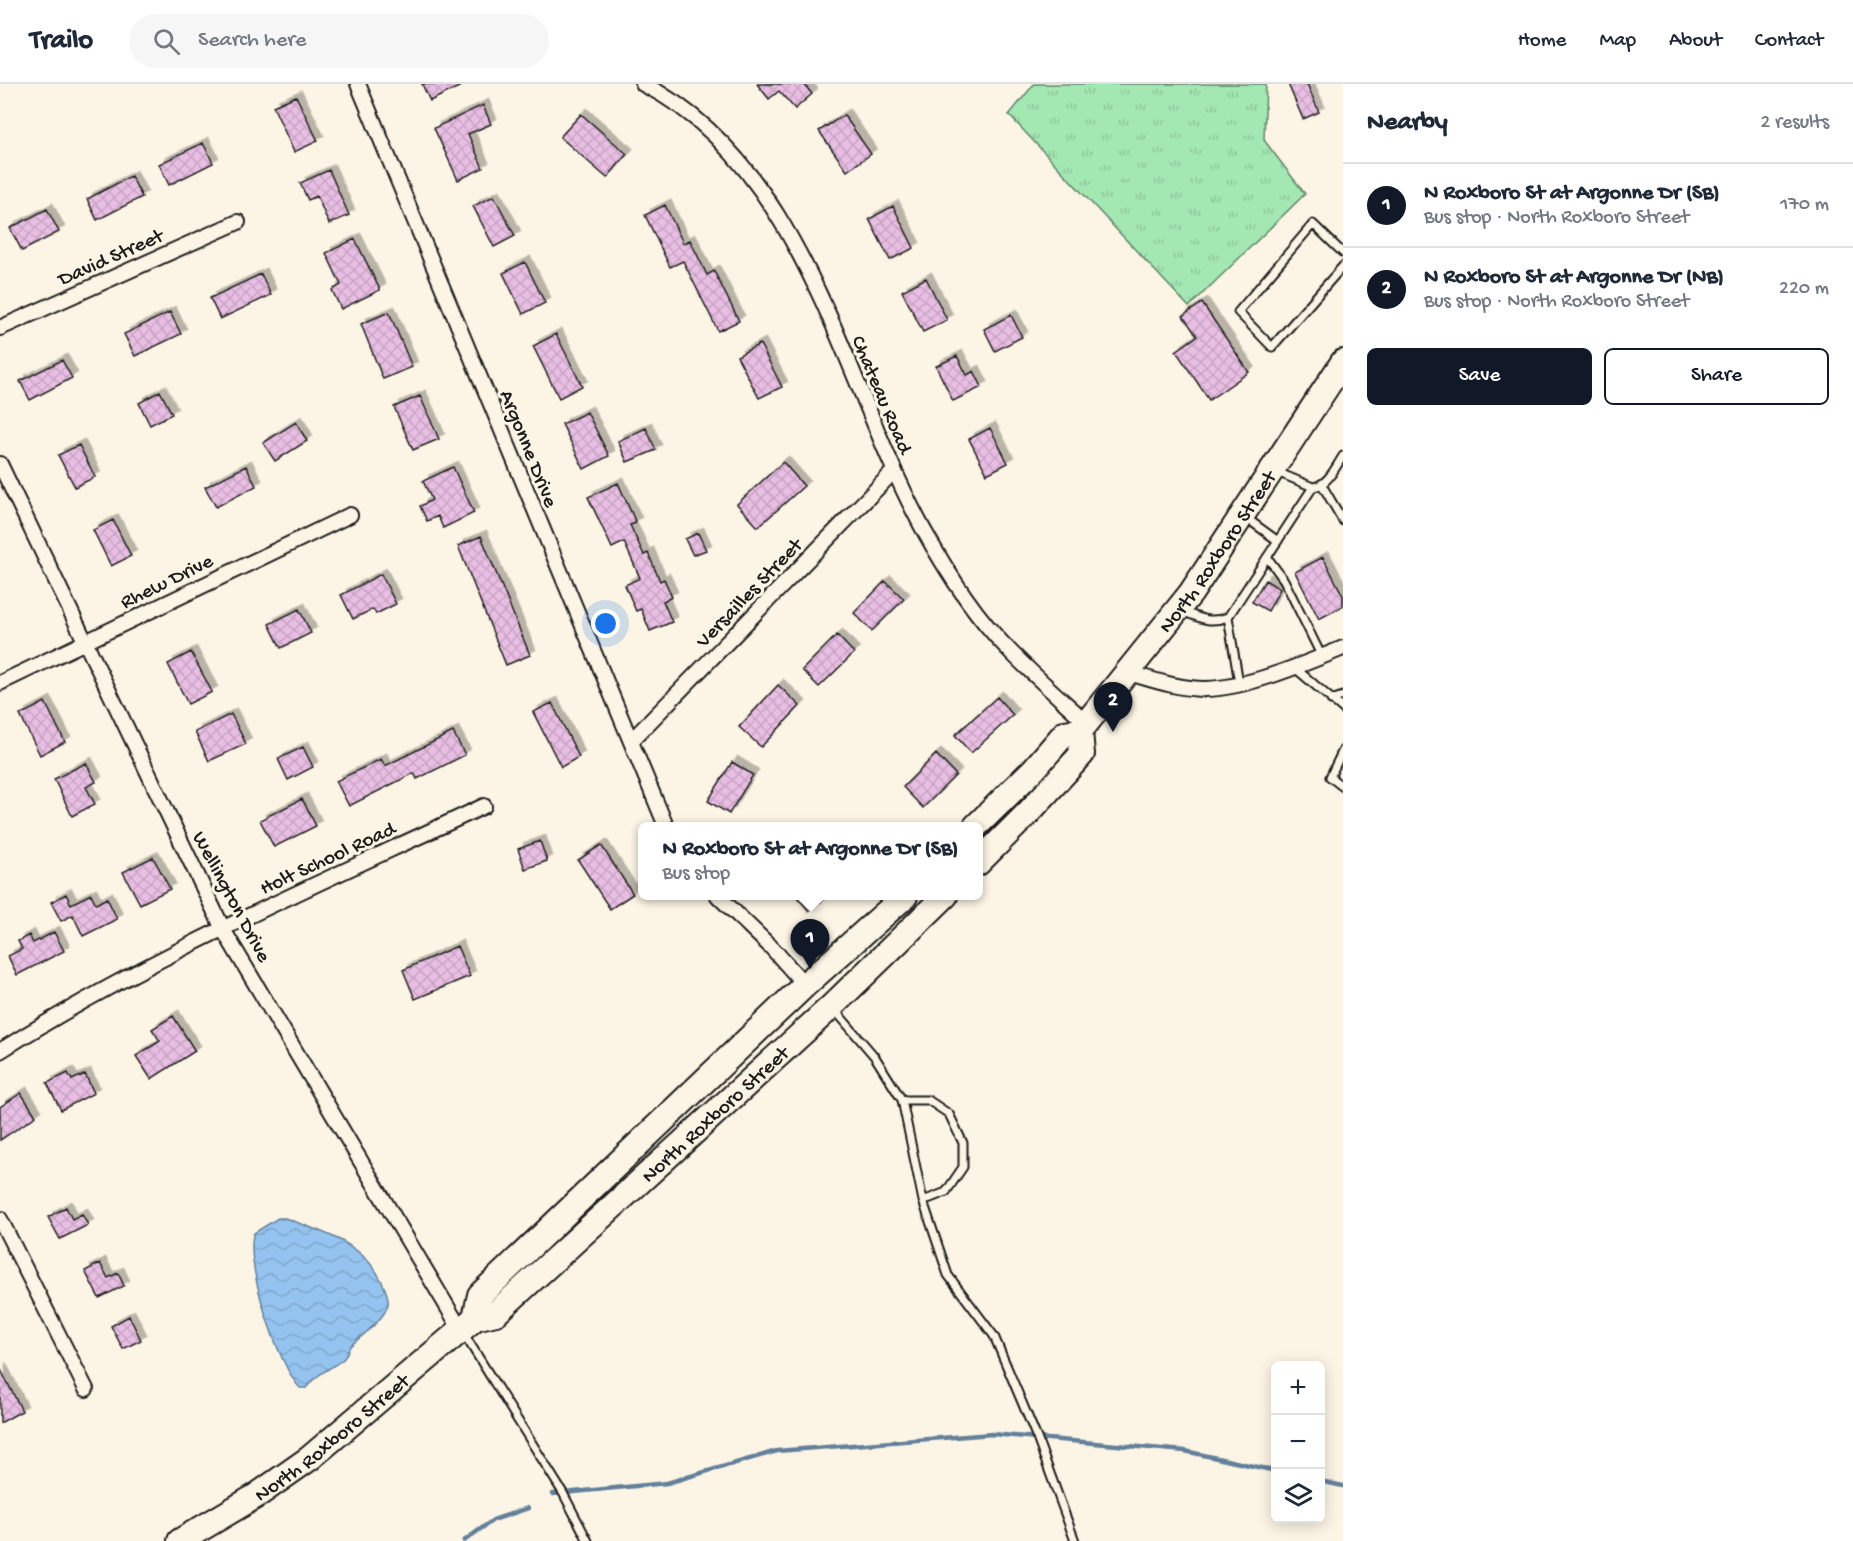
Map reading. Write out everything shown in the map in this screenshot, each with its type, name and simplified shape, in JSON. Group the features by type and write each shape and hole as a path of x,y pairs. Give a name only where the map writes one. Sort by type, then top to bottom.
{"highway":[{"name":"North Roxboro Street","path":"980,822 1034,769 1065,733 1084,727 1129,673 1178,610 1273,471 1343,362"},
{"path":"983,858 1083,754 1084,727"},
{"name":"North Roxboro Street","path":"468,1324 480,1294 805,985 901,900"},
{"path":"832,1006 835,981 903,915 910,900"},
{"name":"North Roxboro Street","path":"182,1540 256,1497 310,1458 468,1324 496,1313 832,1006 941,900"},
{"path":"717,1109 718,1091 808,1005 805,985"}],"street":[{"name":"Argonne Drive","path":"358,84 664,822"},
{"name":"Chateau Road","path":"643,84 694,117 730,152 759,188 800,257 894,471 923,528 974,607 1006,648 1084,727"},
{"name":"David Street","path":"0,328 238,222"},
{"name":"Wellington Drive","path":"0,464 224,931 468,1324"},
{"name":"Versailles Street","path":"631,741 894,471"},
{"name":"Rhew Drive","path":"0,683 350,515"},
{"path":"1129,673 1189,688 1206,689 1239,683 1322,657 1343,648"},
{"name":"Holt School Road","path":"0,1051 95,994 484,806"},
{"path":"722,900 805,985"},
{"path":"0,1219 86,1389"}],"lane":[{"path":"1343,253 1313,224 1238,312 1272,348 1343,266"},
{"path":"1273,471 1313,487 1322,485 1343,456"},
{"path":"1322,485 1343,521"},
{"path":"1178,610 1206,621 1214,622 1227,617 1313,487"},
{"path":"1243,515 1278,541"},
{"path":"1267,557 1284,580 1322,657"},
{"path":"1227,617 1239,683"},
{"path":"1293,666 1343,709"},
{"path":"1331,700 1343,696"},
{"path":"1343,750 1330,777 1343,788"},
{"path":"832,1006 876,1057 902,1100 923,1201 948,1275 994,1336 1037,1438 1075,1541"},
{"path":"902,1100 928,1100 949,1113 963,1143 963,1167 946,1192 923,1201"},
{"path":"468,1324 588,1541"}],"green space":[{"path":"1034,84 1266,84 1264,140 1305,194 1189,307 1009,115"}],"water":[{"path":"278,1218 285,1218 328,1234 353,1248 374,1268 388,1298 383,1315 351,1345 344,1359 318,1376 306,1388 300,1388 282,1359 265,1313 254,1266 252,1247 254,1233"}],"building":[{"path":"422,84 465,84 430,101"},
{"path":"757,84 804,84 812,94 795,109 779,91 769,99"},
{"path":"1288,84 1307,84 1319,112 1303,119"},
{"path":"296,96 318,141 294,152 273,106"},
{"path":"483,105 491,124 468,134 483,168 458,180 434,128"},
{"path":"581,114 627,154 607,178 560,137"},
{"path":"844,115 871,154 847,171 819,131"},
{"path":"203,143 213,163 169,185 159,164"},
{"path":"329,170 349,215 329,224 317,196 308,200 300,183"},
{"path":"131,176 142,197 97,220 87,199"},
{"path":"494,196 515,236 494,247 473,206"},
{"path":"665,205 683,243 690,240 707,275 714,271 739,321 718,331 683,261 670,267 645,215"},
{"path":"893,206 914,248 890,260 869,219"},
{"path":"47,209 59,232 22,251 10,228"},
{"path":"355,239 380,290 341,309 332,290 341,285 326,253"},
{"path":"525,262 545,303 523,314 503,273"},
{"path":"261,274 271,295 220,319 210,298"},
{"path":"926,278 947,320 923,332 902,291"},
{"path":"1202,303 1249,372 1209,400 1176,351 1197,336 1183,316"},
{"path":"170,312 181,334 135,356 124,334"},
{"path":"389,312 412,367 383,379 361,324"},
{"path":"1011,315 1022,337 995,351 984,329"},
{"path":"556,334 582,386 559,398 533,346"},
{"path":"760,344 782,387 759,398 737,356"},
{"path":"957,356 967,375 974,371 982,387 953,401 936,366"},
{"path":"62,360 72,378 30,400 20,381"},
{"path":"160,391 172,414 150,425 139,403"},
{"path":"420,396 439,439 413,450 394,407"},
{"path":"587,412 609,456 584,469 562,424"},
{"path":"296,422 307,441 275,461 263,443"},
{"path":"646,428 656,450 627,462 618,441"},
{"path":"990,428 1008,463 987,474 969,439"},
{"path":"79,445 95,477 75,487 58,455"},
{"path":"783,462 804,486 758,527 737,504"},
{"path":"246,466 256,486 216,507 205,487"},
{"path":"453,467 474,513 443,528 438,516 427,521 420,506 432,500 423,481"},
{"path":"618,483 636,523 630,525 644,555 648,553 660,581 664,579 672,597 663,601 672,622 650,631 641,609 636,611 625,585 640,578 624,542 612,548 588,497"},
{"path":"113,520 131,556 111,566 93,530"},
{"path":"698,533 706,550 693,555 685,539"},
{"path":"481,536 530,655 506,665 458,546"},
{"path":"1323,557 1343,596 1343,606 1319,619 1295,572"},
{"path":"381,574 396,604 376,614 373,609 353,619 341,595"},
{"path":"1265,580 1280,589 1268,611 1252,602"},
{"path":"885,581 904,599 872,631 854,613"},
{"path":"299,609 311,633 281,648 269,624"},
{"path":"837,635 854,653 819,687 802,670"},
{"path":"191,652 212,692 188,704 168,664"},
{"path":"778,685 800,706 761,747 739,727"},
{"path":"997,697 1013,715 971,753 955,735"},
{"path":"45,702 65,742 40,755 20,715"},
{"path":"552,703 579,757 561,767 533,712"},
{"path":"231,714 246,744 209,761 195,732"},
{"path":"453,732 465,755 417,779 414,773 349,806 336,781 381,759 385,766"},
{"path":"303,747 313,767 288,780 278,759"},
{"path":"936,754 956,775 923,808 903,787"},
{"path":"732,762 753,775 729,814 708,801"},
{"path":"86,763 96,782 86,787 95,804 72,816 54,779"},
{"path":"302,799 316,826 274,847 260,820"},
{"path":"540,841 547,861 525,869 518,849"},
{"path":"601,845 633,894 610,909 578,860"},
{"path":"153,857 170,889 140,904 123,872"},
{"path":"66,894 71,904 91,894 96,904 107,898 117,919 83,936 73,915 61,921 51,902"},
{"path":"799,900 823,900 809,911"},
{"path":"54,932 64,951 17,975 8,956 22,949 18,941 29,935 33,943"},
{"path":"457,946 470,976 415,999 403,970"},
{"path":"173,1016 195,1051 151,1079 136,1056 160,1041 152,1029"},
{"path":"68,1073 72,1080 85,1074 94,1093 61,1110 47,1083"},
{"path":"21,1093 36,1116 0,1140 0,1107"},
{"path":"66,1207 72,1219 82,1214 88,1225 60,1239 48,1217"},
{"path":"100,1263 108,1278 118,1273 124,1286 99,1298 85,1271"},
{"path":"129,1316 141,1340 123,1349 111,1326"},
{"path":"0,1368 22,1411 0,1423"}],"waterway":[{"path":"553,1494 667,1483 777,1451 992,1434 1185,1451 1271,1470"},
{"path":"1325,1482 1343,1486"},
{"path":"464,1541 493,1520 528,1508"}],"place":[{"name":"N Roxboro St at Argonne Dr (NB)","path":"1113,732"},
{"name":"N Roxboro St at Argonne Dr (SB)","path":"810,969"}]}
